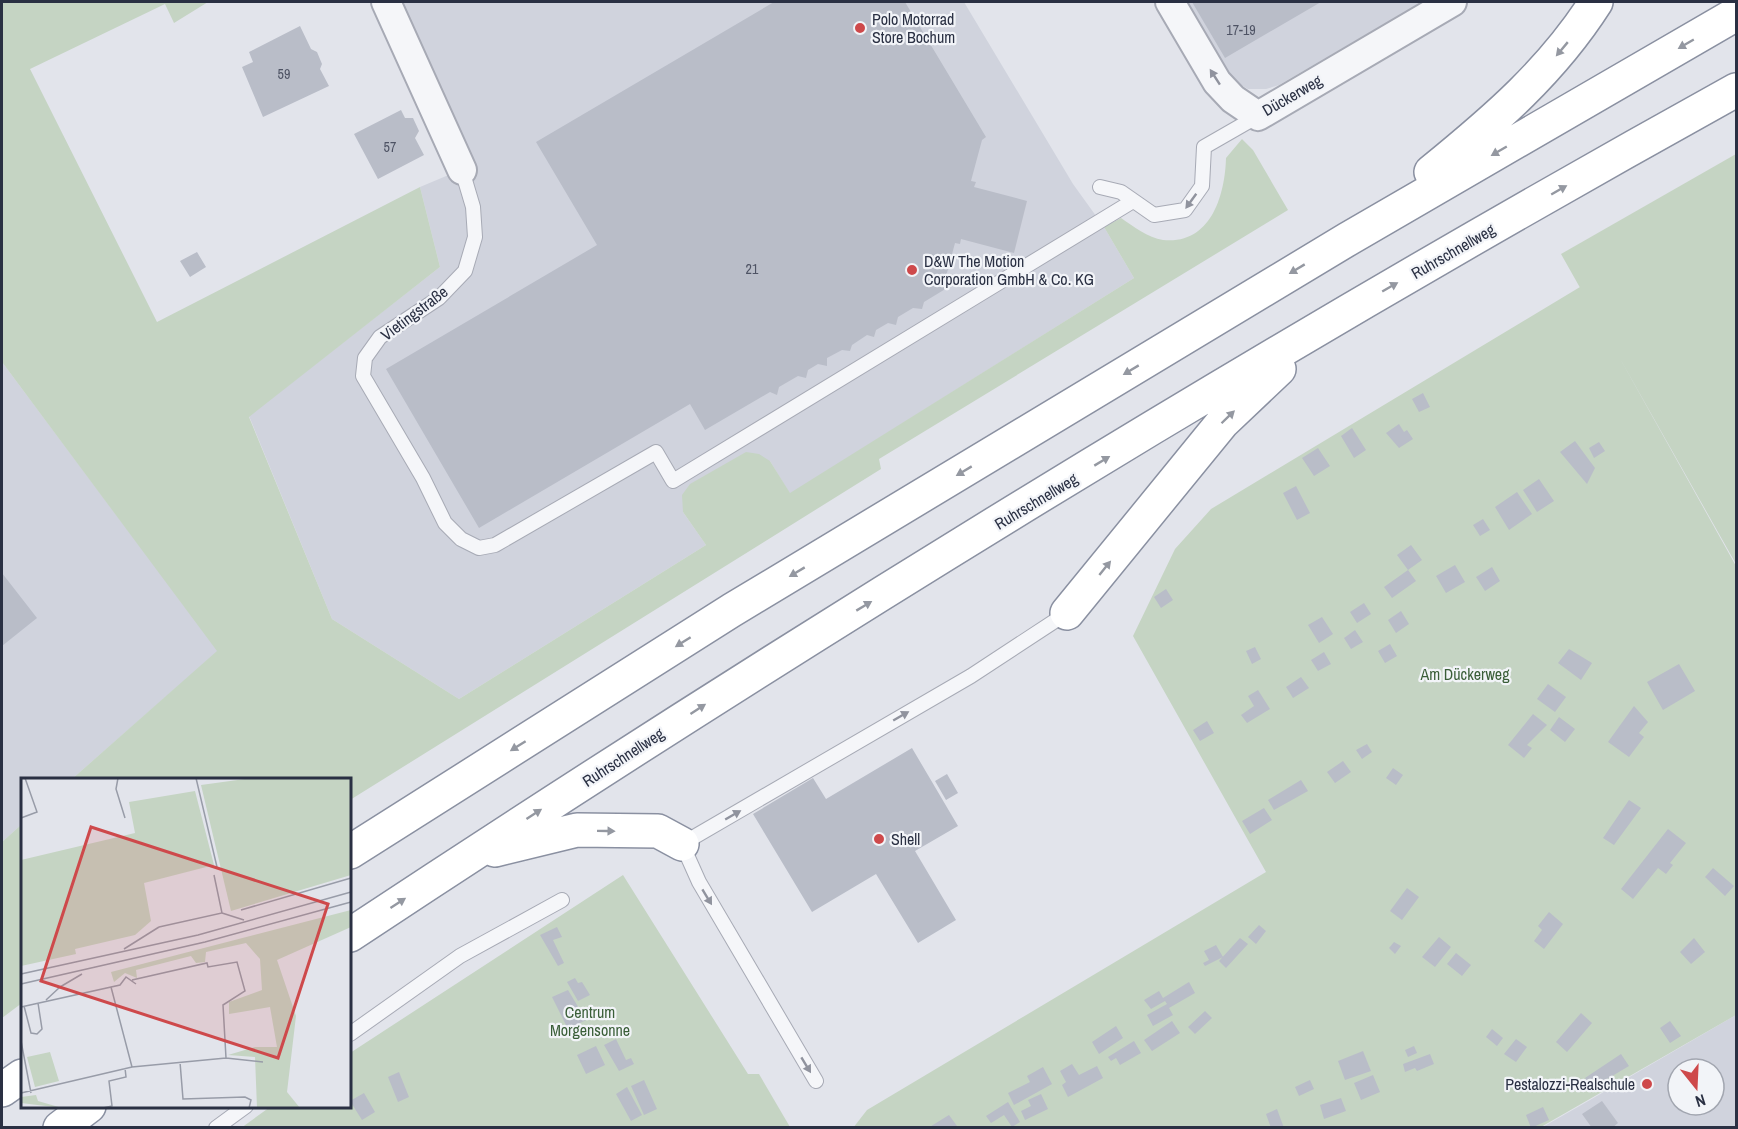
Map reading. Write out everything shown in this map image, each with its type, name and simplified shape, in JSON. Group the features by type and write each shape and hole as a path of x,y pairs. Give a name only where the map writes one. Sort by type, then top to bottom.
{"highway":[{"path":"1348,239 1500,116 1535,80 1579,28 1596,2"},
{"path":"351,851 732,610 1348,239 1737,14"},
{"name":"Ruhrschnellweg","path":"351,934 467,857 796,647 1339,316 1737,90"},
{"path":"1067,613 1222,423 1339,316"},
{"path":"467,857 577,830 658,831 682,844"},
{"path":"2,1090 21,1077"},
{"path":"60,1128 88,1108"}],"street":[{"name":"Vietingstraße","path":"386,2 462,170"},
{"name":"Dückerweg","path":"1170,2 1217,82 1233,99 1258,116 1452,2"}],"lane":[{"path":"1100,187 1121,192 1154,215 1185,210 1202,186 1204,147 1258,116"},
{"name":"Vietingstraße","path":"462,170 473,207 475,237 465,271 439,298 380,337 365,358 363,375 423,478 444,523 461,539 479,548 495,545 656,452 673,481 1133,201"},
{"path":"816,1081 699,882 682,844 971,676 1067,613"},
{"path":"351,1033 460,956 562,900"},
{"path":"216,1128 245,1108"}],"shaded area":[{"path":"398,2 964,2 1073,184 1104,227 1134,278 790,494 770,461 683,512 706,545 459,699 332,619 249,416 440,267 420,187 470,166"},
{"path":"1178,2 1422,2 1279,85 1266,89 1248,89 1232,80"},
{"path":"2,362 218,651 73,778 21,778 21,825 2,842"},
{"name":"Pestalozzi-Realschule","path":"1736,1015 1736,1127 1541,1128"}],"green space":[{"path":"2,2 208,2 174,23 165,4 30,69 157,322 420,187 440,267 249,417 332,619 459,699 706,545 683,512 682,495 690,484 746,452 759,454 770,461 790,493 1134,278 1104,227 1121,218 1157,239 1179,239 1193,234 1204,226 1212,215 1222,187 1226,158 1242,139 1253,150 1288,210 879,459 881,469 351,799 351,778 73,778 217,651 2,362"},
{"path":"1736,154 1736,564 1561,254"},
{"name":"Am Dückerweg","path":"1580,287 1736,566 1736,1015 1541,1127 853,1128 867,1110 1266,872 1133,636 1175,549 1211,509"},
{"path":"21,825 21,1004 2,1018 2,842"},
{"name":"Centrum Morgensonne","path":"623,875 748,1074 759,1074 790,1127 241,1128 269,1108 351,1108 351,1052"}],"building":[{"path":"774,2 905,2 986,137 982,140 971,181 976,182 974,187 1027,201 1014,253 961,239 960,244 955,243 944,284 947,288 924,302 922,309 913,308 898,317 896,325 888,323 876,330 874,337 867,335 852,345 850,351 842,350 827,358 827,366 818,364 808,370 806,378 798,376 779,387 777,395 770,392 705,430 690,404 479,528 386,369 597,245 536,142"},
{"path":"1192,2 1321,2 1225,58"},
{"path":"300,26 311,49 317,52 322,64 320,69 329,86 263,117 242,67 253,62 249,52"},
{"path":"401,110 405,118 413,118 419,131 415,138 424,155 378,179 354,134"},
{"path":"197,252 206,267 190,277 180,261"},
{"path":"1423,393 1430,407 1419,412 1412,399"},
{"path":"1399,424 1404,432 1407,430 1413,439 1399,448 1386,433"},
{"path":"1352,428 1366,450 1354,458 1341,436"},
{"path":"1575,441 1595,468 1587,484 1560,452"},
{"path":"1599,442 1605,451 1594,458 1589,448"},
{"path":"1318,448 1330,466 1314,476 1302,458"},
{"path":"1539,479 1554,501 1537,512 1523,490"},
{"path":"1296,486 1310,513 1297,520 1283,493"},
{"path":"1517,492 1532,514 1509,530 1495,507"},
{"path":"1483,519 1490,530 1480,536 1473,525"},
{"path":"1411,545 1422,560 1408,570 1397,555"},
{"path":"1455,565 1465,582 1446,593 1436,576"},
{"path":"1492,567 1500,581 1485,591 1476,577"},
{"path":"1408,570 1416,581 1392,598 1384,587"},
{"path":"2,573 37,618 2,646"},
{"path":"1166,589 1173,600 1161,608 1154,597"},
{"path":"1364,603 1371,614 1357,623 1350,612"},
{"path":"1401,611 1409,624 1396,633 1388,620"},
{"path":"1322,617 1333,634 1319,643 1308,625"},
{"path":"1355,630 1363,642 1351,649 1344,638"},
{"path":"1390,644 1397,656 1385,663 1378,651"},
{"path":"1255,647 1261,659 1252,664 1246,651"},
{"path":"1569,649 1592,663 1581,680 1558,663"},
{"path":"1324,652 1331,664 1318,671 1311,660"},
{"path":"1679,664 1695,691 1663,710 1647,682"},
{"path":"1301,677 1309,688 1293,698 1286,687"},
{"path":"1548,684 1566,697 1555,712 1537,699"},
{"path":"1258,690 1270,709 1247,723 1241,715 1254,706 1248,696"},
{"path":"1634,706 1648,722 1639,733 1644,737 1629,757 1608,742"},
{"path":"1533,714 1547,725 1527,745 1532,748 1524,758 1508,745"},
{"path":"1559,717 1575,729 1565,742 1550,730"},
{"path":"1207,721 1214,733 1200,741 1193,730"},
{"path":"1367,744 1372,752 1362,759 1356,750"},
{"path":"912,748 958,826 915,851 956,920 918,943 876,874 812,912 753,814 813,778 826,799"},
{"path":"1343,761 1351,772 1335,783 1327,772"},
{"path":"1393,768 1403,775 1396,785 1386,778"},
{"path":"947,774 958,793 946,800 935,781"},
{"path":"1301,780 1308,791 1274,810 1268,800"},
{"path":"1629,800 1641,808 1614,845 1603,838"},
{"path":"1264,808 1272,820 1250,834 1242,821"},
{"path":"1668,829 1686,843 1670,863 1673,865 1666,874 1658,868 1633,899 1621,889"},
{"path":"1713,868 1734,886 1725,896 1705,877"},
{"path":"1407,888 1419,897 1402,920 1390,911"},
{"path":"1549,912 1563,924 1544,949 1534,941 1542,930 1538,926"},
{"path":"1259,925 1266,931 1256,944 1248,937"},
{"path":"557,927 562,937 553,940 564,963 558,966 540,935"},
{"path":"1439,937 1451,947 1435,967 1422,957"},
{"path":"1240,938 1248,944 1226,968 1219,961"},
{"path":"1694,938 1705,952 1691,964 1680,952"},
{"path":"1394,942 1401,946 1395,954 1389,948"},
{"path":"1216,945 1223,957 1205,966 1203,963 1209,960 1204,951"},
{"path":"1456,953 1471,965 1462,976 1447,964"},
{"path":"575,978 578,983 582,982 590,995 578,1001 567,982"},
{"path":"1189,982 1195,993 1169,1008 1173,1015 1153,1026 1147,1015 1167,1004 1165,1001 1151,1009 1144,1000 1159,991 1163,998"},
{"path":"568,990 586,1020 568,1029 552,997"},
{"path":"1205,1011 1212,1018 1195,1034 1188,1027"},
{"path":"1581,1013 1592,1023 1567,1052 1556,1042"},
{"path":"1172,1021 1180,1033 1152,1051 1144,1040"},
{"path":"1670,1021 1681,1036 1670,1043 1660,1028"},
{"path":"1116,1026 1123,1038 1099,1054 1092,1042"},
{"path":"1492,1029 1503,1038 1497,1046 1486,1037"},
{"path":"616,1039 626,1060 631,1058 634,1064 619,1071 604,1045"},
{"path":"1516,1039 1527,1047 1516,1062 1504,1054"},
{"path":"1134,1041 1141,1053 1120,1065 1116,1058 1111,1061 1108,1057"},
{"path":"596,1046 605,1065 586,1074 577,1055"},
{"path":"1414,1046 1417,1053 1408,1057 1405,1050"},
{"path":"1363,1051 1371,1071 1345,1080 1338,1061"},
{"path":"1430,1054 1434,1064 1417,1071 1415,1068 1405,1072 1403,1064"},
{"path":"1621,1054 1629,1066 1592,1088 1585,1078"},
{"path":"1072,1064 1079,1075 1097,1066 1103,1078 1068,1097 1062,1085 1066,1082 1060,1071"},
{"path":"1043,1067 1052,1084 1014,1105 1008,1093 1030,1082 1027,1076"},
{"path":"399,1072 409,1097 398,1102 388,1077"},
{"path":"1373,1075 1380,1092 1361,1100 1354,1083"},
{"path":"644,1080 657,1109 644,1115 631,1086"},
{"path":"1310,1080 1314,1089 1299,1096 1295,1087"},
{"path":"627,1087 642,1115 631,1121 616,1094"},
{"path":"364,1093 375,1112 362,1120 351,1100"},
{"path":"1041,1094 1048,1109 1025,1120 1021,1111 1031,1106 1028,1100"},
{"path":"1341,1098 1346,1111 1324,1119 1320,1105"},
{"path":"1602,1101 1618,1123 1612,1128 1592,1128 1582,1114"},
{"path":"1008,1102 1020,1122 1012,1127 1004,1115 991,1123 986,1116"},
{"path":"1543,1107 1549,1120 1531,1128 1526,1115"},
{"path":"1277,1109 1284,1128 1271,1128 1266,1114"},
{"path":"949,1115 957,1126 954,1128 928,1128"}],"place":[{"name":"Polo Motorrad Store Bochum","path":"860,28"},
{"name":"D&W The Motion Corporation GmbH & Co. KG","path":"912,270"},
{"name":"Shell","path":"879,839"},
{"name":"Pestalozzi-Realschule","path":"1647,1084"}]}
